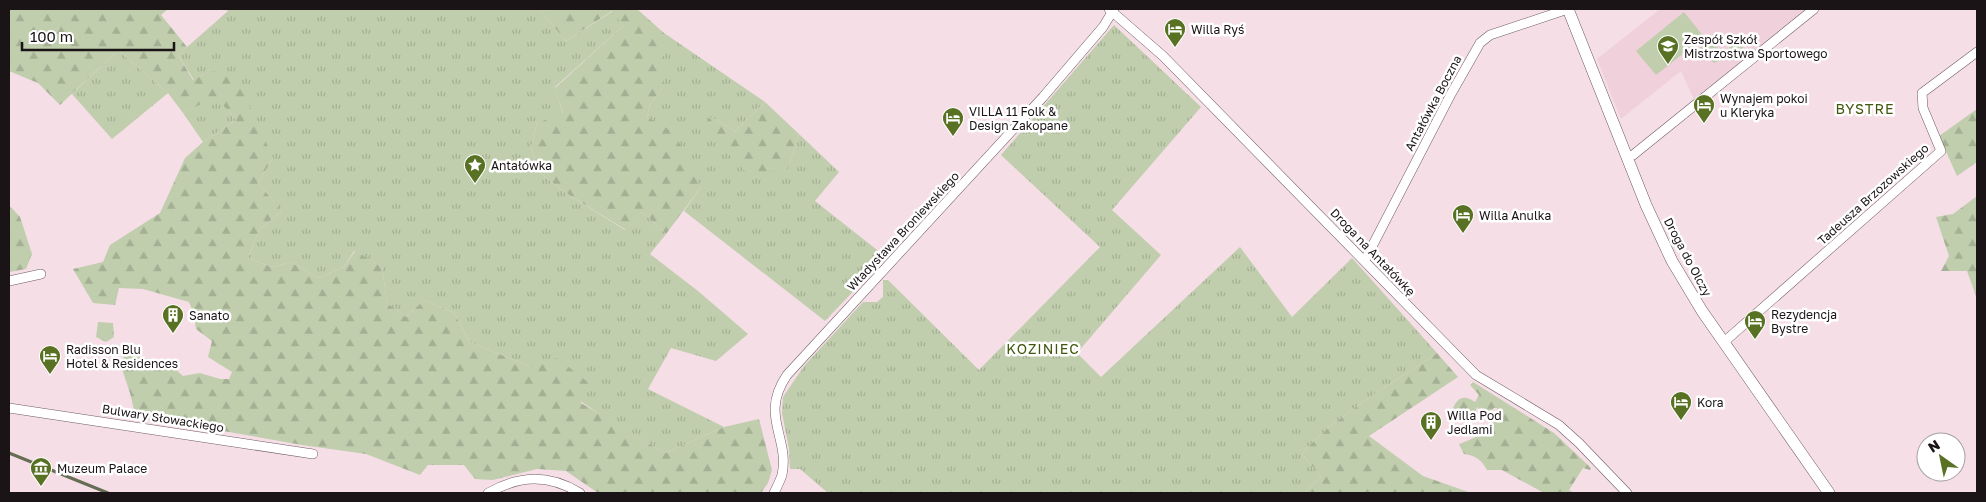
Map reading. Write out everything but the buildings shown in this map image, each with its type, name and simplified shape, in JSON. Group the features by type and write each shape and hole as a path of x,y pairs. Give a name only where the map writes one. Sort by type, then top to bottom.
{"street":[{"name":"Droga do Olczy","path":"1568,9 1667,251 1693,296 1829,493"},
{"name":"Antałówka Boczna","path":"1365,260 1451,94 1480,43 1490,35 1568,9"},
{"path":"1627,157 1633,155 1814,9"},
{"name":"Droga na Antałówkę","path":"1112,10 1163,56 1365,260 1452,353 1476,375 1559,425 1627,493"},
{"name":"Władysława Broniewskiego","path":"774,493 780,481 782,456 774,421 774,406 777,394 787,375 1043,97 1103,27 1112,10"},
{"name":"Tadeusza Brzozowskiego","path":"1724,342 1941,150 1923,108 1922,93 1977,52"},
{"path":"9,281 41,274"},
{"name":"Bulwary Słowackiego","path":"9,408 313,454"},
{"path":"488,493 504,485 529,479 557,482 580,493"}],"shaded area":[{"name":"Zespół Szkół Mistrzostwa Sportowego","path":"1660,9 1806,9 1694,99 1681,71 1621,119 1597,59"}],"green space":[{"path":"9,9 168,9 161,15 187,47 178,55 193,80 210,71 226,71 244,93 273,158 258,183 282,211 259,230 248,258 272,267 291,262 318,278 344,267 355,251 382,267 387,303 406,317 424,300 454,313 470,342 531,367 557,358 589,383 581,403 665,453 724,427 759,419 772,470 768,483 761,493 598,493 566,471 537,469 493,480 475,479 464,465 428,465 420,475 366,454 136,418 121,366 125,352 172,366 183,376 200,373 220,379 229,379 232,372 208,357 212,341 196,329 194,314 189,302 143,289 119,288 115,305 93,303 73,269 103,262 110,245 160,213 185,158 203,142 236,120 216,97 183,113 168,93 118,50 60,105 38,83 9,71"},
{"path":"225,9 539,9 566,41 613,11 623,26 555,87 563,114 537,123 531,147 539,172 566,193 625,230 642,212 666,234 650,254 698,291 748,334 716,361 671,348 648,389 724,427 665,453 602,416 531,367 470,342 454,313 424,300 406,317 387,303 382,267 354,251 344,267 318,278 291,262 272,267 248,258 259,230 282,211 258,183 273,158 210,71 194,80 178,55 228,11"},
{"path":"539,9 637,9 664,33 664,87 650,104 647,117 674,132 701,187 666,234 642,212 626,230 566,193 539,172 531,147 537,123 563,113 555,88 623,26 612,11 566,41"},
{"path":"1684,12 1704,37 1656,75 1636,51"},
{"path":"1114,25 1201,107 1112,210 1161,255 1077,353 1101,377 1240,247 1292,317 1352,258 1437,353 1348,412 1316,439 1302,454 1321,477 1304,493 828,493 800,469 790,469 789,449 782,413 783,397 804,366 863,302 877,302 883,297 883,280 888,280 979,370 1100,247 1001,155"},
{"path":"664,33 765,102 735,131 711,117 788,169 799,134 839,172 815,201 886,257 825,321 684,211 701,187 647,117 650,104 664,87"},
{"path":"1708,41 1718,48 1727,51 1730,46 1738,41 1743,47 1743,54 1738,58 1725,58 1714,63 1700,50 1700,44"},
{"path":"118,50 168,93 112,139 72,94"},
{"path":"216,96 236,120 203,142 183,113"},
{"path":"765,102 799,134 788,169 748,174 702,126 711,117 735,131"},
{"path":"1977,109 1977,162 1957,176 1939,136"},
{"path":"1977,196 1977,299 1967,271 1941,271 1949,256 1936,217 1953,214"},
{"path":"9,205 20,217 32,254 26,269 9,272"},
{"path":"98,322 113,323 114,337 106,342 96,337"},
{"path":"1437,353 1458,377 1369,436 1423,476 1471,493 1304,493 1321,477 1302,454 1316,439 1348,412"},
{"path":"1473,382 1554,433 1591,468 1590,470 1583,468 1569,490 1574,493 1544,493 1502,470 1487,470 1478,459 1464,454 1459,444 1472,439 1491,427 1497,415 1497,408 1494,408 1485,416 1477,407 1473,418 1465,423 1457,420 1452,412 1457,401 1467,398 1475,402 1479,395 1470,385"}],"waterway":[{"path":"9,453 108,493"}],"place":[{"name":"Willa Ryś","path":"1175,48"},
{"name":"Zespół Szkół Mistrzostwa Sportowego","path":"1668,65"},
{"name":"Wynajem pokoi u Kleryka","path":"1704,124"},
{"name":"VILLA 11 Folk & Design Zakopane","path":"953,137"},
{"name":"Antałówka","path":"475,184"},
{"name":"Willa Anulka","path":"1463,234"},
{"name":"Sanato","path":"173,334"},
{"name":"Rezydencja Bystre","path":"1755,340"},
{"name":"Radisson Blu Hotel & Residences","path":"50,375"},
{"name":"Kora","path":"1681,421"},
{"name":"Willa Pod Jedlami","path":"1431,441"},
{"name":"Muzeum Palace","path":"41,487"}],"district":[{"name":"BYSTRE","path":"1865,108"},
{"name":"KOZINIEC","path":"1043,348"}]}
